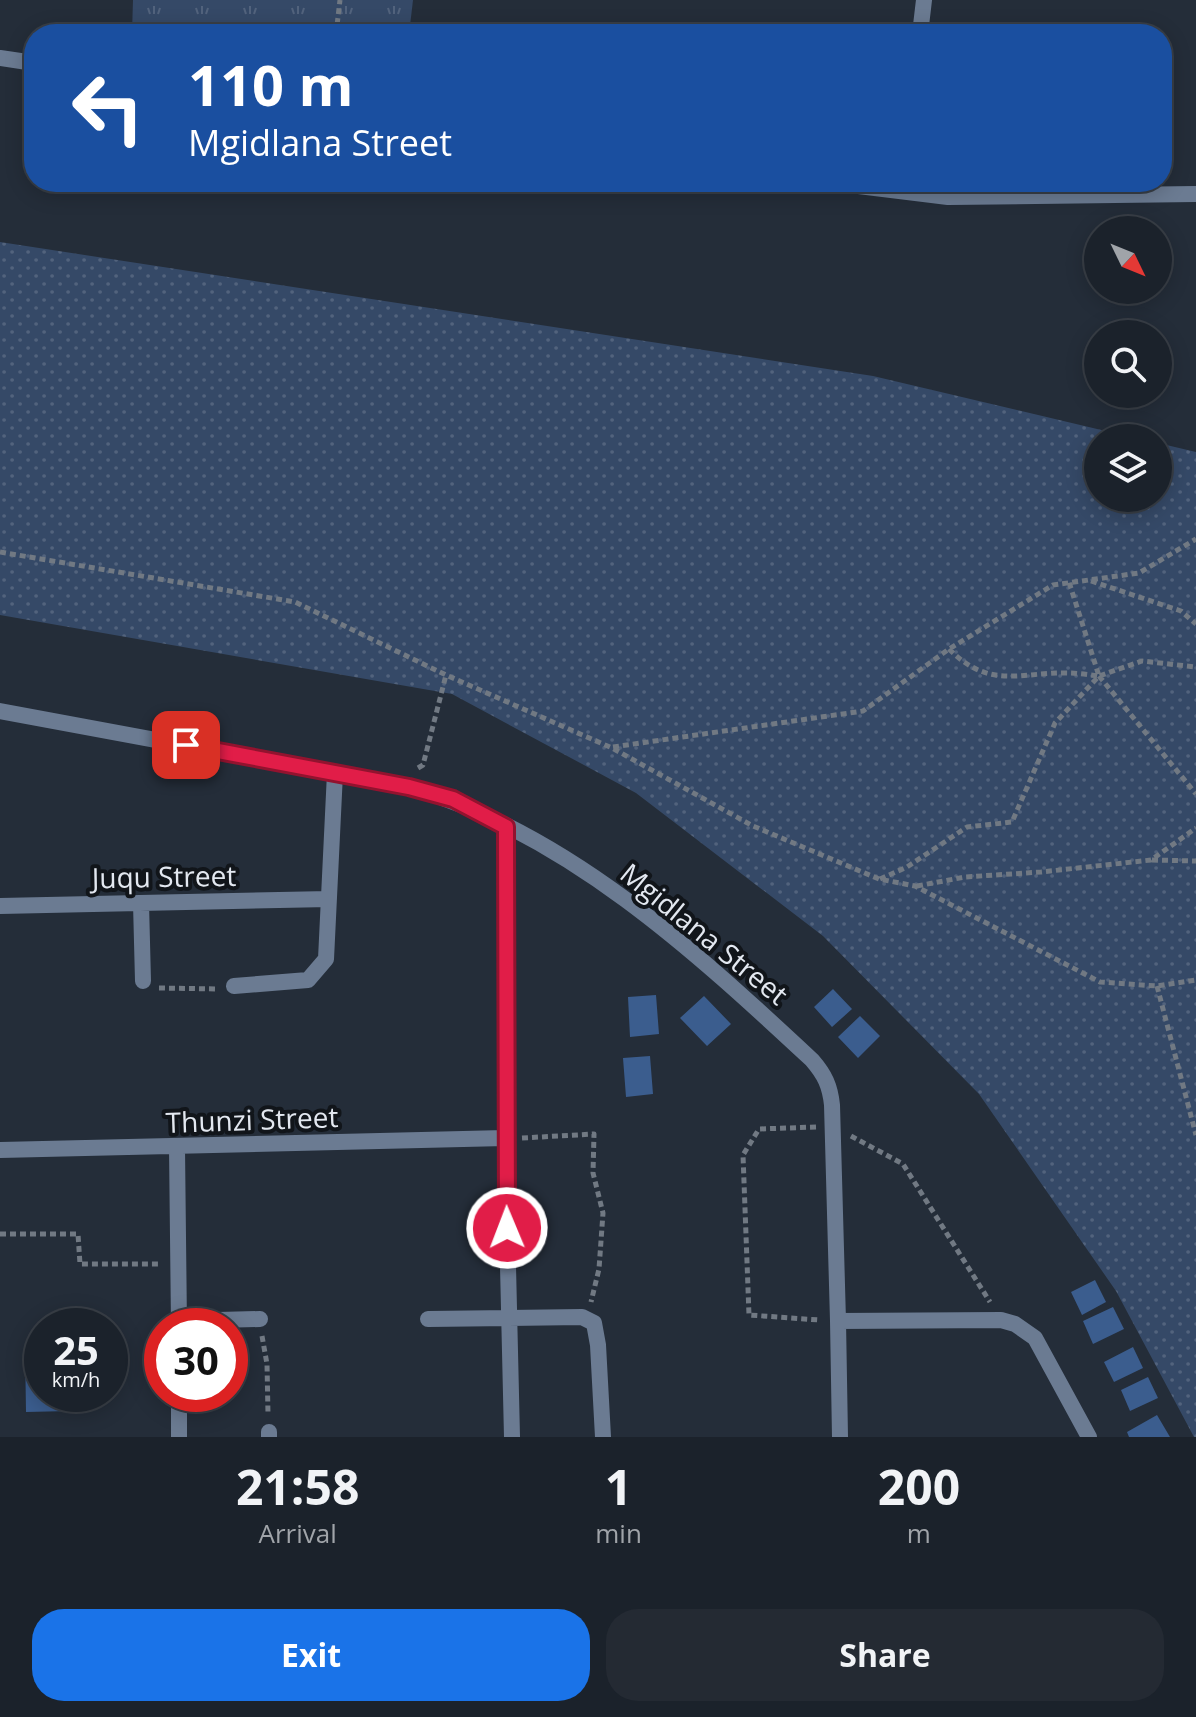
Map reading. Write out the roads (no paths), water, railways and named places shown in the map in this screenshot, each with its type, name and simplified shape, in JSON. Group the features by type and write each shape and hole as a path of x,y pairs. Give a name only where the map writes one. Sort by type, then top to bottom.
{"street":[{"path":"921,24 924,0"},
{"path":"0,58 24,62"},
{"path":"937,192 987,198 1196,194"},
{"name":"Mgidlana Street","path":"0,711 409,787 453,799 555,851 708,963 812,1060 830,1087 840,1437"},
{"path":"234,986 308,980 326,959 335,773"},
{"path":"506,827 505,1138 512,1437"},
{"name":"Juqu Street","path":"0,906 329,899"},
{"path":"141,903 143,981"},
{"name":"Thunzi Street","path":"0,1150 505,1138"},
{"path":"177,1148 179,1308"},
{"path":"428,1319 588,1318 594,1323 598,1345 603,1437"},
{"path":"248,1320 260,1319"},
{"path":"838,1321 1001,1320 1015,1324 1035,1338 1089,1437"},
{"path":"179,1412 179,1437"}]}
